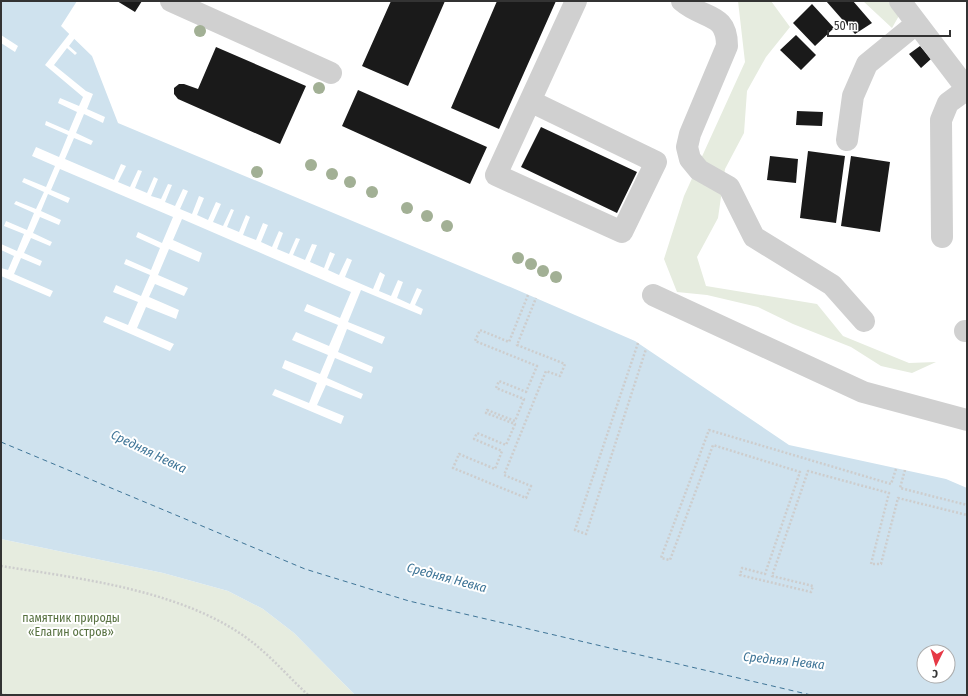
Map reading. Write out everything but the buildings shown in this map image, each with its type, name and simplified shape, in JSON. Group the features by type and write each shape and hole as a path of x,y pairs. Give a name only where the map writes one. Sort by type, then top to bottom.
{"lane":[{"path":"171,1 331,73"},
{"path":"530,101 656,162 622,232 496,175 530,101 576,1"},
{"path":"682,1 689,7 720,22 727,33 727,46 690,134 687,147 690,159 699,170 729,187 754,237 832,285 864,321"},
{"path":"900,1 916,24 967,89 948,103 941,120 942,237"},
{"path":"847,140 853,96 867,64 916,24"},
{"path":"653,295 863,392 967,420"}],"path":[{"path":"528,295 510,342 480,330 475,341 537,366 526,392 499,380 496,388 524,399 515,421 487,410 486,413 515,424 506,445 476,433 474,439 502,451 495,469 459,454 453,468 526,498 531,486 504,475 546,371 560,376 565,364 517,345 536,298"},
{"path":"638,343 575,530 586,534 646,349"},
{"path":"896,469 891,484 709,430 661,558 670,560 713,445 800,472 765,574 742,568 740,575 811,592 813,586 772,576 808,471 888,494 871,564 881,564 898,498 967,514"},
{"path":"905,470 900,488 967,505"},
{"path":"1,566 85,579 163,598 200,613 228,627 257,646 308,695"},
{"path":"1,694 6,695"}],"green space":[{"path":"738,1 771,1 790,27 766,57 747,91 744,133 725,169 718,218 697,257 706,286 817,304 843,336 909,363 936,362 912,373 881,366 851,347 793,324 758,307 707,295 677,292 664,259 684,196 745,62"},
{"path":"863,1 889,1 900,14 892,28"},
{"name":"памятник природы «Елагин остров»","path":"1,539 163,573 228,591 263,609 294,633 355,695 1,695"}],"water":[{"name":"Средняя Невка","path":"1,1 77,1 61,26 92,56 118,123 515,289 635,341 789,445 946,479 967,488 967,695 355,695 294,633 263,609 228,591 163,573 1,539"}],"pier":[{"path":"70,33 75,38 69,46 77,53 75,55 67,48 54,65 86,91 93,94 87,109 105,117 103,123 84,114 76,133 93,141 91,145 74,138 65,159 114,180 121,164 126,166 118,182 130,187 138,170 142,171 135,188 147,193 154,177 158,179 151,196 161,199 168,184 172,185 165,202 175,206 183,189 188,191 180,209 192,214 199,196 204,198 197,215 208,220 216,202 221,204 213,222 223,226 231,209 234,210 227,227 239,232 246,215 250,217 243,235 256,240 263,223 268,225 261,242 272,247 279,231 283,233 277,249 289,254 296,238 300,239 293,255 305,260 312,244 317,245 310,262 324,268 330,252 335,254 328,270 339,275 347,258 352,260 345,277 373,289 380,272 385,275 379,291 391,296 398,280 403,282 397,298 410,304 417,288 422,290 415,305 423,309 421,315 361,290 348,322 385,337 382,344 347,329 338,352 373,367 371,373 335,358 327,378 363,394 361,399 326,385 317,405 344,416 341,424 272,395 275,389 309,403 317,383 282,368 285,360 320,374 328,355 292,340 296,332 329,346 338,325 304,311 307,304 340,318 351,292 182,219 173,240 202,253 199,262 169,249 158,275 188,288 184,296 155,284 149,297 179,310 176,319 146,307 137,328 174,344 170,351 103,322 106,316 128,325 138,302 113,292 116,285 141,296 150,275 124,264 126,259 151,270 160,248 136,237 138,232 162,243 173,217 60,169 51,190 70,198 68,203 48,194 41,211 61,220 59,225 40,217 33,233 52,242 50,246 31,238 24,253 42,261 40,266 21,258 14,274 53,291 50,297 1,276 1,268 8,270 14,256 1,250 1,244 17,251 24,234 4,226 6,221 27,230 34,213 14,204 16,201 36,209 44,192 22,182 24,178 46,187 55,166 32,156 36,147 59,157 68,135 45,125 46,121 69,131 77,112 58,103 60,98 79,106 83,97 45,65"},
{"path":"1,35 18,46 15,52 1,43"}],"ferry route":[{"path":"1,442 305,569 409,601 811,695"}]}
